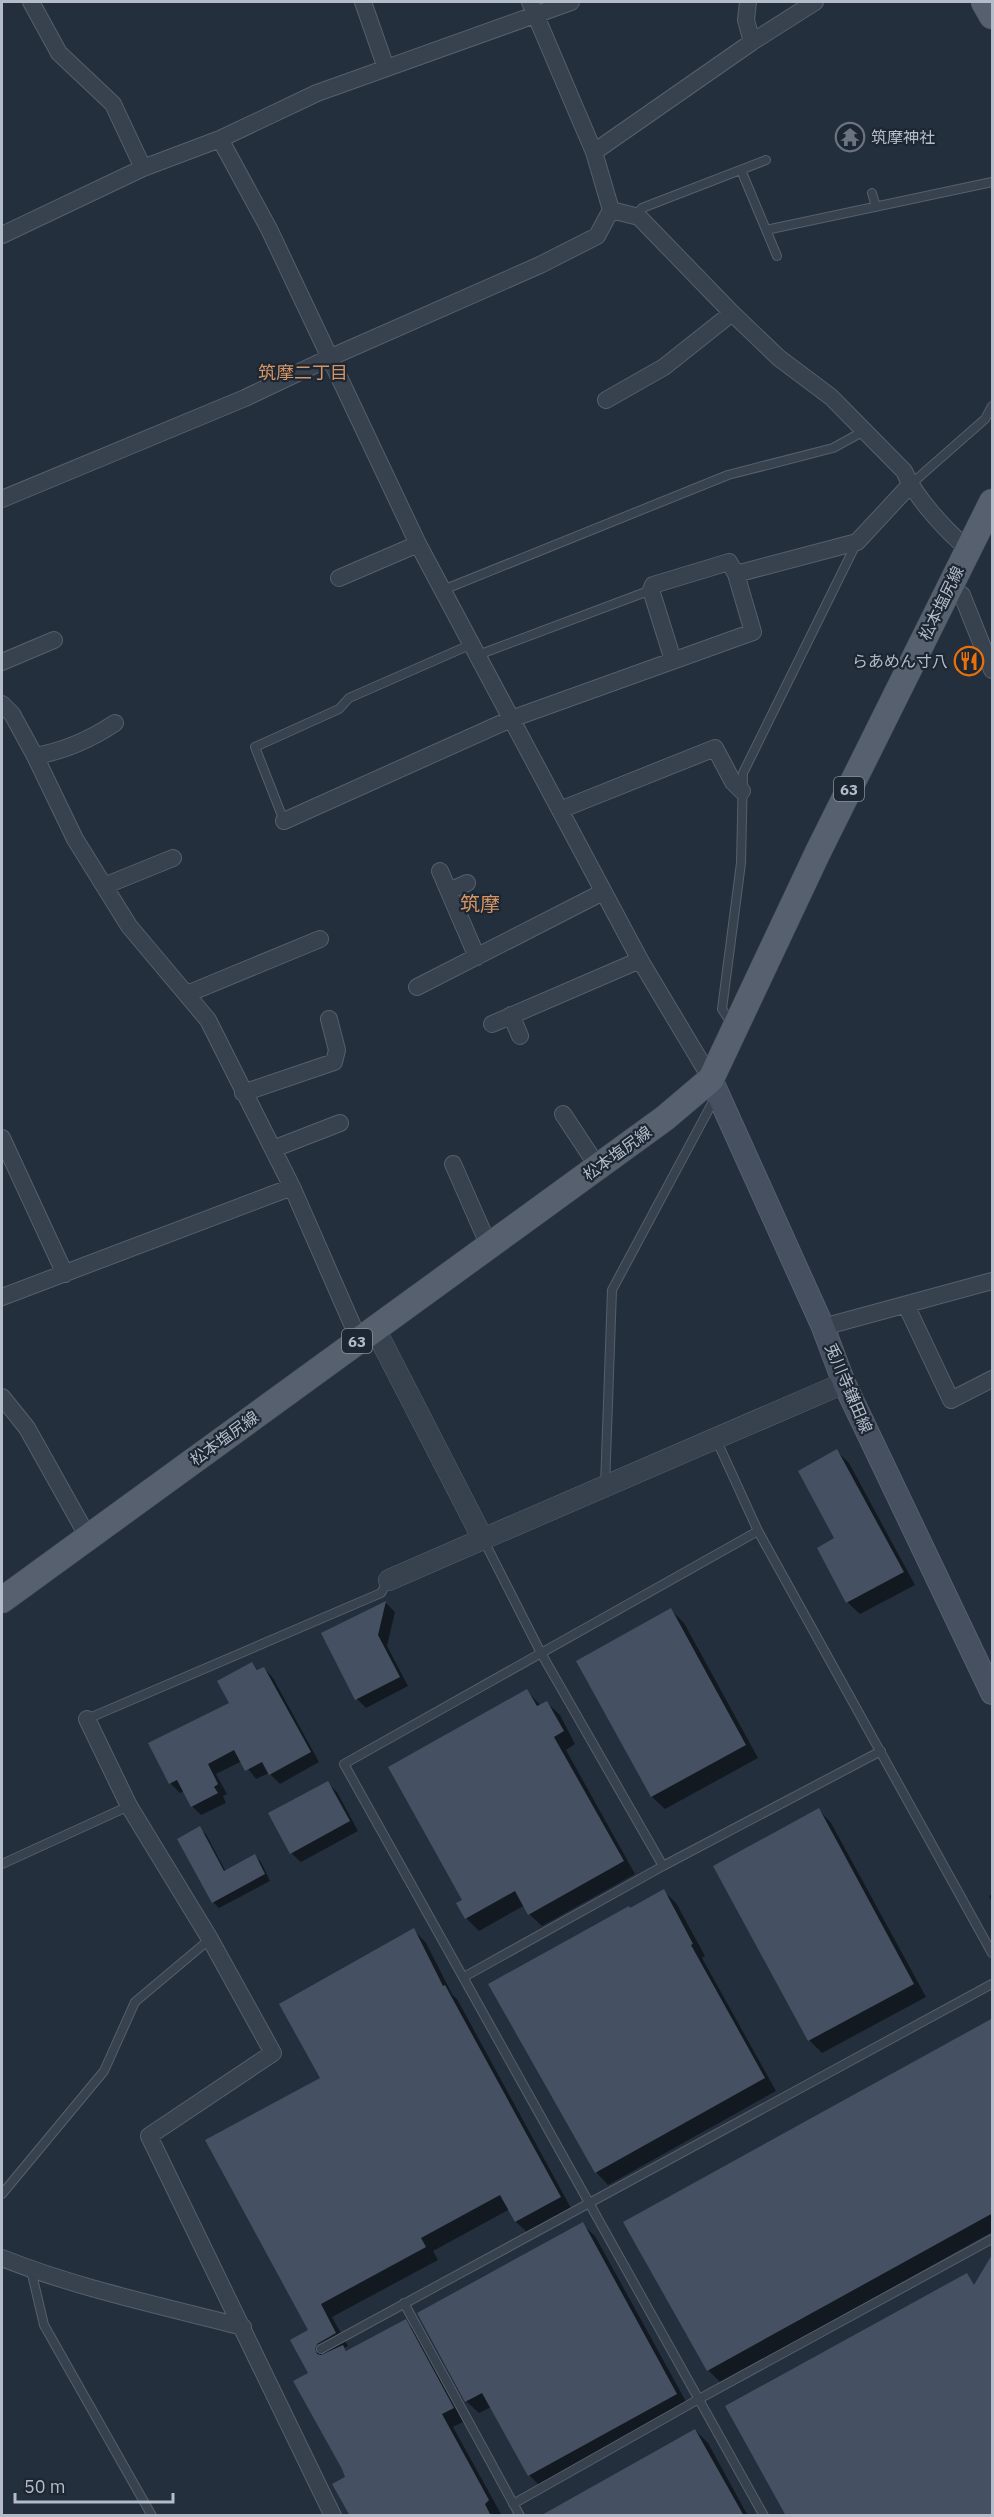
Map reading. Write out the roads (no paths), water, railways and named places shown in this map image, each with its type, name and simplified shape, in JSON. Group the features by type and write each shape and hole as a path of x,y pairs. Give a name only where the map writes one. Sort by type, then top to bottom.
{"main road":[{"path":"984,2 993,16"},
{"name":"松本塩尻線","path":"2,1600 665,1118 714,1086 735,1029 818,852 993,502"},
{"name":"兎川寺鎌田線","path":"714,1086 823,1327 844,1383 993,1693"}],"street":[{"path":"31,2 59,53 113,104 143,168"},
{"path":"363,2 386,68"},
{"path":"2,235 143,168 220,139 317,93 386,68 532,8 571,2"},
{"path":"747,2 746,20 752,42"},
{"path":"594,152 752,42 815,2"},
{"path":"2,499 246,398 329,358 540,265 597,236 610,210 594,152 532,8"},
{"path":"220,139 270,229 418,544 640,960 714,1086"},
{"path":"610,210 639,217 779,358 831,397 904,471 910,485 957,541 968,549"},
{"path":"606,400 664,367 732,313"},
{"path":"736,574 857,542 910,485"},
{"path":"339,578 418,544"},
{"path":"284,821 511,719 753,632 736,574 729,562 653,585 651,590 673,660"},
{"path":"949,587 962,595 993,670"},
{"path":"2,662 54,640"},
{"path":"2,704 12,714 75,839 129,927 207,1020 367,1334 483,1539"},
{"path":"35,756 52,753 97,735 115,723"},
{"path":"560,810 715,748 733,782 742,791"},
{"path":"104,886 173,858"},
{"path":"440,871 477,957"},
{"path":"449,891 467,883"},
{"path":"417,987 603,892"},
{"path":"187,994 320,939"},
{"path":"492,1024 640,960"},
{"path":"512,1015 520,1036"},
{"path":"243,1093 334,1062 337,1050 329,1019"},
{"path":"563,1114 598,1167"},
{"path":"273,1149 340,1122"},
{"path":"2,1138 65,1274"},
{"path":"453,1164 489,1246"},
{"path":"2,1297 292,1187"},
{"path":"823,1327 993,1281"},
{"path":"906,1305 951,1400 993,1379"},
{"path":"388,1580 844,1383"},
{"path":"2,1397 27,1428 88,1537"},
{"path":"87,1719 129,1806 210,1939 273,2053 149,2136 243,2326 333,2516"},
{"path":"2,2258 87,2288 243,2326"}],"lane":[{"path":"634,216 642,208 766,160"},
{"path":"741,170 777,256"},
{"path":"766,231 993,182"},
{"path":"872,193 876,207"},
{"path":"910,485 985,419 993,406"},
{"path":"443,590 728,475 833,448 864,431"},
{"path":"735,1029 722,1009 741,863 743,773 857,542"},
{"path":"284,821 255,747 339,710 349,698 475,650 651,590"},
{"path":"605,1486 612,1290 714,1086"},
{"path":"716,1438 759,1531 993,1953"},
{"path":"759,1531 344,1764 764,2516"},
{"path":"483,1539 541,1653 663,1866"},
{"path":"87,1719 381,1593 388,1580"},
{"path":"464,1977 663,1866 881,1751"},
{"path":"2,1864 129,1806"},
{"path":"2,2194 104,2071 135,2002 210,1939"},
{"path":"321,2349 590,2205 993,1984"},
{"path":"513,2504 699,2399 993,2240"},
{"path":"31,2270 44,2325 152,2516"},
{"path":"404,2303 520,2516"}],"place":[{"name":"筑摩神社","path":"850,137"},
{"name":"らあめん寸八","path":"969,661"}],"district":[{"name":"筑摩二丁目","path":"303,372"},
{"name":"筑摩","path":"480,903"}]}
